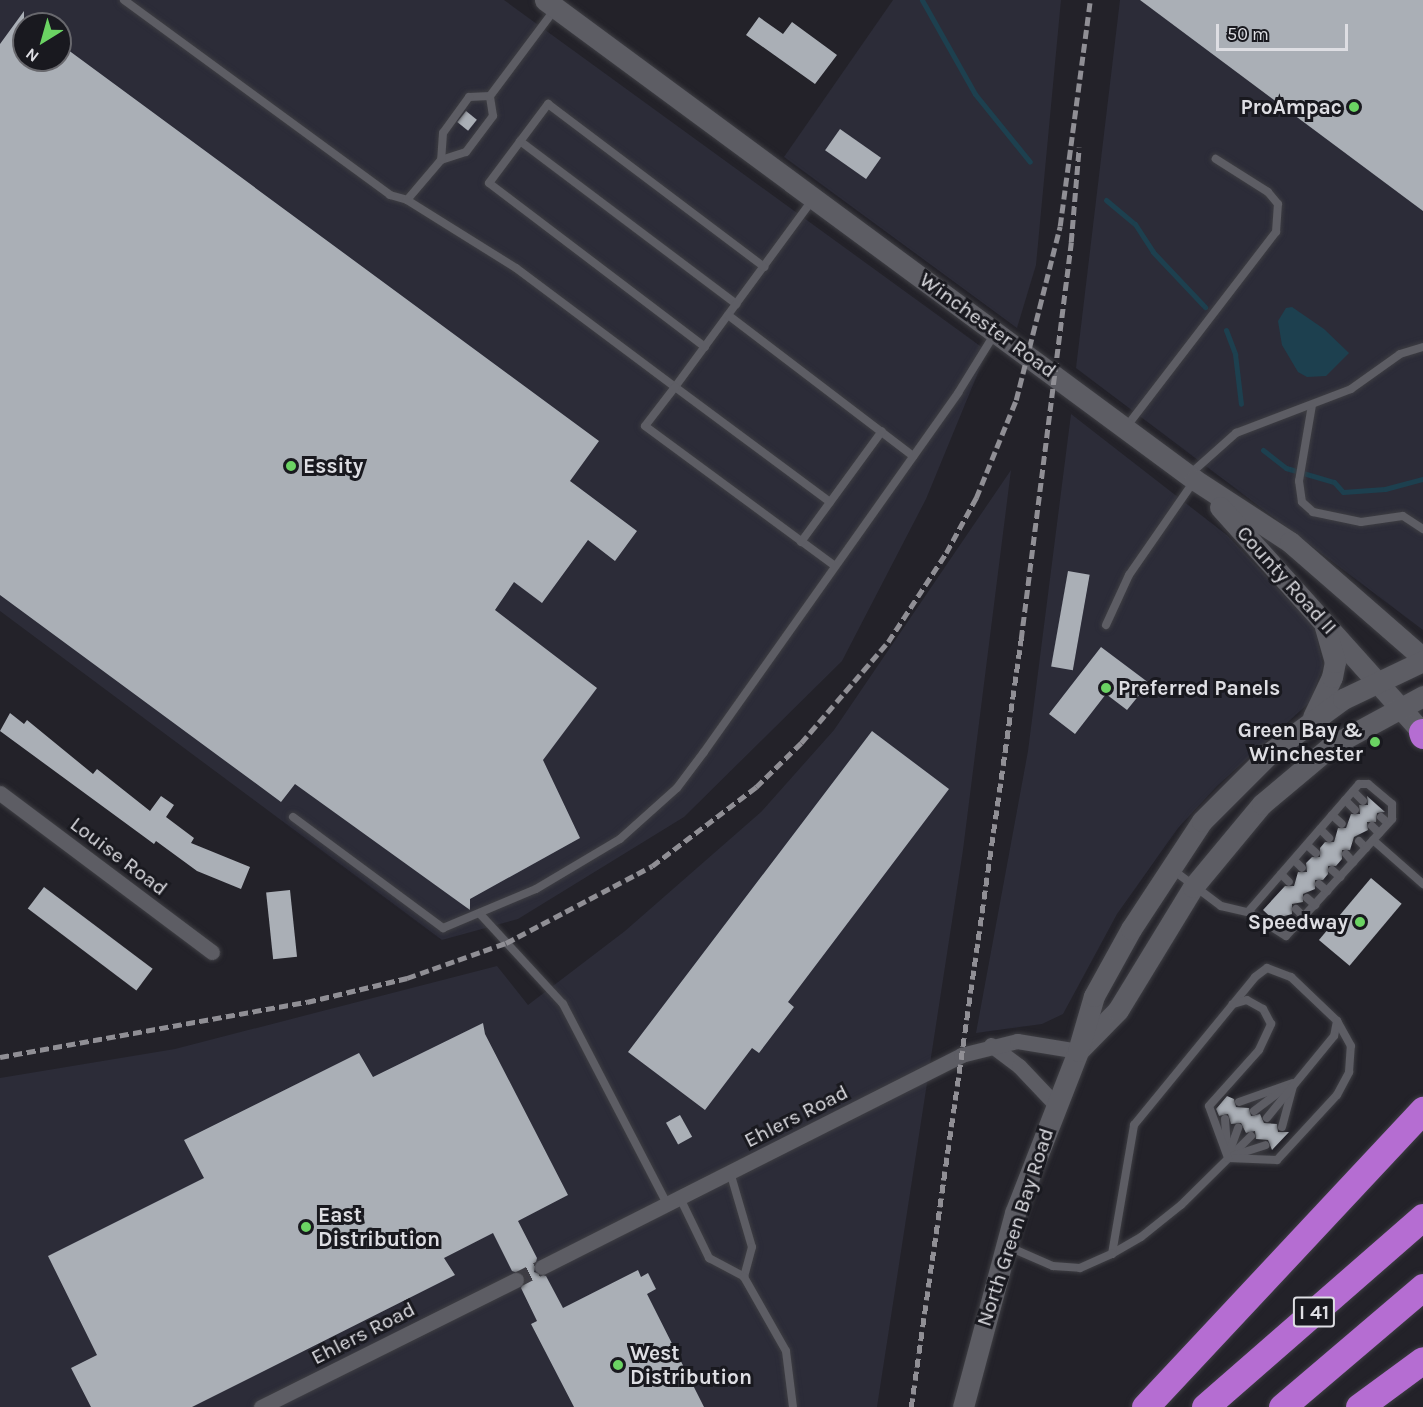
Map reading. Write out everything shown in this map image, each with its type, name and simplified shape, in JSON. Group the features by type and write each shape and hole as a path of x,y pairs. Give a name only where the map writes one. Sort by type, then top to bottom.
{"highway":[{"path":"1145,1407 1423,1110"},
{"name":"I 41","path":"1205,1407 1423,1217"},
{"name":"I 41","path":"1282,1407 1423,1287"},
{"path":"1359,1407 1423,1360"}],"main road":[{"name":"Winchester Road","path":"550,4 996,331 1192,478 1290,542 1423,659"},
{"name":"County Road II","path":"1192,478 1378,681"},
{"path":"1311,721 1332,677 1335,662 1323,619"},
{"name":"North Green Bay Road","path":"963,1407 1005,1246 1055,1104 1078,1051 1094,996 1170,867 1202,821 1238,784 1311,721 1378,681 1423,659"},
{"path":"1378,681 1423,733"},
{"name":"North Green Bay Road","path":"1078,1051 1118,1010 1193,887 1227,841 1295,774 1331,746 1423,696"}],"street":[{"name":"Louise Road","path":"0,793 212,952"},
{"name":"Ehlers Road","path":"542,1267 961,1055 991,1045 1017,1041 1078,1051"},
{"path":"991,1045 1019,1066 1055,1104"},
{"name":"Ehlers Road","path":"261,1407 516,1280"}],"lane":[{"path":"124,0 390,195 407,200 516,268 830,502"},
{"path":"407,200 441,160 466,152 493,116 490,96 550,4"},
{"path":"441,160 443,133 469,97 490,96"},
{"path":"705,347 489,183 548,104 764,267"},
{"path":"520,141 736,304"},
{"path":"1126,428 1276,232 1278,204 1268,192 1216,159"},
{"path":"814,197 645,426 835,566"},
{"path":"728,315 913,456"},
{"path":"293,818 443,928 480,914 582,863 651,813 704,752 913,456 996,331"},
{"path":"1106,625 1129,575 1192,478 1236,433 1312,405 1364,382 1400,354 1423,347"},
{"path":"1312,405 1300,473 1302,502 1313,512 1361,522 1403,516 1423,529"},
{"path":"801,542 882,431"},
{"path":"1170,867 1193,887 1221,906 1248,912 1286,936 1388,823 1392,804 1368,784 1359,784 1248,912"},
{"path":"1353,791 1363,801"},
{"path":"1345,800 1355,810"},
{"path":"1332,815 1342,824"},
{"path":"1381,817 1388,823"},
{"path":"1372,826 1379,833"},
{"path":"1320,830 1329,838"},
{"path":"1373,840 1423,884"},
{"path":"1359,841 1366,848"},
{"path":"1307,845 1316,853"},
{"path":"1346,854 1353,862"},
{"path":"1294,860 1302,868"},
{"path":"1332,870 1340,877"},
{"path":"1281,874 1289,882"},
{"path":"1319,884 1327,891"},
{"path":"1270,886 1279,893"},
{"path":"1307,898 1314,905"},
{"path":"1259,900 1267,907"},
{"path":"1296,909 1304,916"},
{"path":"480,914 563,1004 673,1201 709,1258 744,1277 786,1350 794,1407"},
{"path":"1285,922 1292,929"},
{"path":"1112,1254 1134,1125 1232,1004 1267,968 1291,977 1337,1021 1351,1046 1349,1072 1337,1095 1277,1160 1227,1158"},
{"path":"1227,1158 1209,1106 1259,1050 1271,1024 1263,1010 1247,1000 1232,1004"},
{"path":"1267,1118 1294,1082 1334,1036 1337,1021"},
{"path":"1239,1102 1294,1082"},
{"path":"1254,1111 1294,1082"},
{"path":"1282,1127 1294,1082"},
{"path":"1225,1119 1227,1158"},
{"path":"1227,1158 1238,1128"},
{"path":"1005,1246 1062,1267 1080,1268 1112,1254 1142,1237 1181,1205 1251,1136"},
{"path":"1227,1158 1265,1145"},
{"path":"730,1173 752,1247 744,1277"}],"shaded area":[{"path":"0,0 504,0 987,351 926,499 842,661 684,817 518,919 442,940 0,611"},
{"path":"893,0 1061,0 1036,265 1017,328 784,157"},
{"path":"1120,0 1423,0 1423,630 1076,368"},
{"path":"1071,414 1228,536 1315,628 1323,666 1310,702 1217,786 1178,828 1117,914 1063,1014 1042,1024 976,1033 1028,751"},
{"path":"1011,470 963,850 877,1407 0,1407 0,1078 175,1049 497,966 528,1005 625,931 761,812 834,730"}],"water":[{"path":"1292,307 1324,329 1349,353 1326,376 1307,377 1298,372 1282,345 1278,321 1286,308"}],"building":[{"name":"ProAmpac","path":"1140,0 1423,0 1423,211"},
{"path":"759,17 783,34 792,22 837,55 815,84 746,35"},
{"name":"Essity","path":"12,28 12,72 72,72 72,53 599,441 570,481 637,531 615,561 588,540 542,603 514,582 495,610 597,688 543,760 580,838 470,899 470,910 295,784 281,802 0,595 0,44"},
{"path":"466,111 477,120 468,131 457,122"},
{"path":"840,129 881,158 866,179 825,150"},
{"path":"1068,571 1090,575 1073,670 1051,667"},
{"name":"Preferred Panels","path":"1101,647 1149,683 1127,710 1106,694 1075,734 1049,714"},
{"path":"10,713 24,724 27,720 93,774 97,769 150,811 161,796 174,805 166,817 194,838 191,843 250,867 241,889 197,871 156,841 154,844 0,731"},
{"path":"872,731 949,789 788,1002 794,1007 759,1053 752,1048 705,1110 628,1052"},
{"path":"1367,796 1385,812 1377,813 1376,822 1367,822 1368,830 1354,837 1350,850 1342,850 1342,859 1336,866 1328,866 1328,874 1323,880 1315,880 1315,889 1303,894 1303,902 1292,904 1292,914 1281,917 1278,924 1263,910 1285,886 1294,886 1298,872 1307,872 1306,863 1312,857 1320,857 1320,848 1325,842 1334,842 1338,828 1346,828 1351,814 1360,814 1359,805 1368,805"},
{"name":"Speedway","path":"1371,878 1402,904 1350,966 1319,940"},
{"path":"44,887 153,969 136,990 28,909"},
{"path":"290,890 297,957 273,959 266,893"},
{"name":"East Distribution","path":"483,1023 485,1034 568,1195 518,1221 537,1258 534,1272 546,1276 563,1308 638,1270 641,1277 648,1273 656,1289 647,1294 704,1407 574,1407 531,1324 537,1321 521,1288 525,1276 512,1271 493,1233 444,1258 455,1275 192,1407 91,1407 71,1368 97,1355 48,1256 204,1178 184,1140 359,1053 373,1077"},
{"path":"1227,1096 1234,1099 1236,1107 1249,1108 1251,1116 1260,1114 1264,1123 1277,1124 1278,1132 1289,1132 1272,1150 1268,1140 1256,1139 1255,1131 1246,1133 1241,1123 1231,1124 1228,1114 1219,1116 1216,1109"},
{"path":"680,1115 692,1137 678,1145 666,1123"}],"waterway":[{"path":"922,0 975,94 1030,162"},
{"path":"1106,200 1135,224 1153,252 1205,307"},
{"path":"1226,330 1235,354 1241,404"},
{"path":"1263,450 1286,468 1334,482 1343,492 1385,489 1423,479"}],"tunnel":[{"path":"516,1280 542,1267"}],"railway":[{"path":"0,1057 307,1002 407,978 506,943 652,866 756,787 801,743 888,642 946,553 976,498 1016,400 1060,226 1090,1"},
{"path":"911,1407 1021,639 1071,242 1079,147"}],"place":[{"name":"ProAmpac","path":"1354,107"},
{"name":"Essity","path":"291,466"},
{"name":"Preferred Panels","path":"1106,688"},
{"name":"Green Bay & Winchester","path":"1375,742"},
{"name":"Speedway","path":"1360,922"},
{"name":"East Distribution","path":"306,1227"},
{"name":"West Distribution","path":"618,1365"}]}
